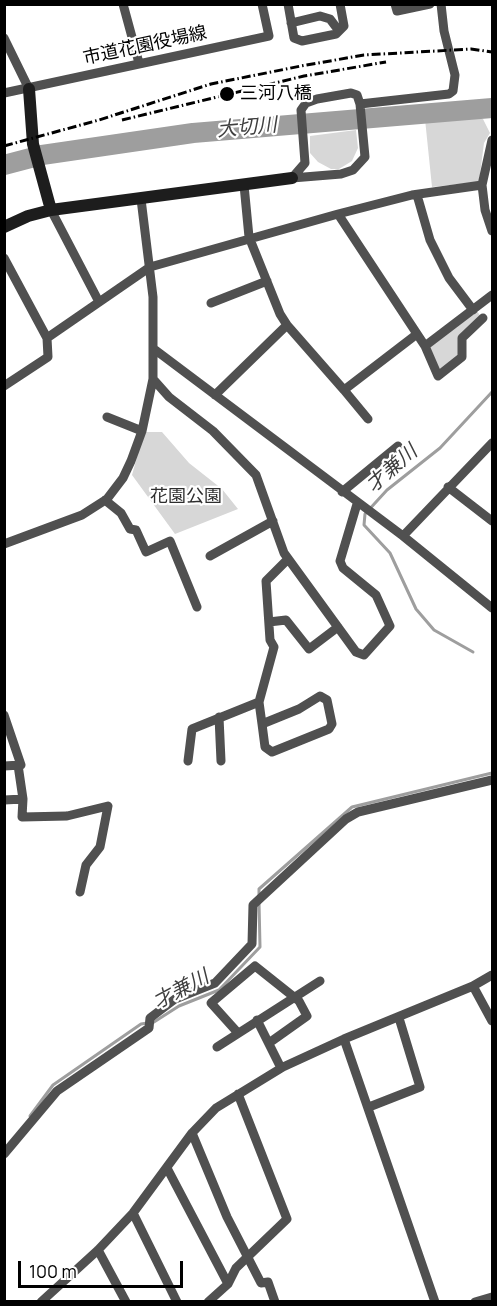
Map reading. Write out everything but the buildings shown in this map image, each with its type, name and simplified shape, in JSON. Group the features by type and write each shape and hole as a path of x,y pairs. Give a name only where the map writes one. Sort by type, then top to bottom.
{"street":[{"path":"123,4 139,63"},
{"name":"市道花園役場線","path":"4,93 269,36 262,4"},
{"path":"288,4 294,38 302,41 339,32 344,26 340,4"},
{"path":"395,4 397,11 430,4"},
{"path":"360,104 449,94 453,91 455,75 444,31 441,4"},
{"path":"291,23 320,15 330,19 339,32"},
{"path":"4,38 29,89 33,144 51,210 98,300"},
{"path":"4,227 28,216 51,210 322,176 353,170 365,157 360,104 357,95 351,93 306,103 301,110 306,163 322,176"},
{"path":"492,140 482,185 485,210 492,231"},
{"path":"292,178 306,163"},
{"path":"244,185 249,237 287,325 369,419"},
{"path":"47,338 98,300 150,267 249,237 338,214 417,195 482,185"},
{"path":"417,195 430,240 439,259 473,310"},
{"path":"4,532 7,543 82,515 105,500 123,478 142,430 153,379 154,349 150,267 141,199"},
{"path":"338,214 425,346 438,376 462,357 462,338 483,318"},
{"path":"4,258 47,338 48,357 4,386"},
{"path":"211,303 267,281"},
{"path":"425,346 492,295"},
{"path":"215,395 287,325"},
{"path":"344,390 417,334"},
{"path":"154,349 364,509 403,536 492,608"},
{"path":"153,379 169,397 213,431 243,460 263,489 288,559 356,652 364,655 390,626 376,595 343,568 339,561 364,509"},
{"path":"106,417 142,430"},
{"path":"403,536 492,443"},
{"path":"342,492 398,446"},
{"path":"448,487 492,521"},
{"path":"105,500 121,513 130,529 136,530 146,552 170,541 197,607"},
{"path":"210,556 273,521"},
{"path":"262,724 299,709 320,696 327,700 332,724 329,729 272,752 265,747 259,702 274,647 269,622 266,581 288,559"},
{"path":"269,622 286,620 309,649 338,627"},
{"path":"188,761 192,729 259,702"},
{"path":"4,715 21,765 18,765 23,799 22,817 67,816 108,806 100,847 86,865 80,892"},
{"path":"219,717 221,761"},
{"path":"4,766 18,765"},
{"path":"238,1033 211,1004 209,994 215,983 252,944 260,899 352,815 492,780"},
{"path":"4,800 23,799"},
{"path":"4,1154 57,1091 149,1024 175,999 209,994 255,966 294,997 307,1016 269,1043"},
{"path":"41,1302 98,1250 133,1213 192,1133 216,1108 281,1068 344,1039 473,986 492,975"},
{"path":"217,1047 320,981"},
{"path":"473,986 492,1021"},
{"path":"369,1107 420,1087 399,1018"},
{"path":"257,1020 281,1068"},
{"path":"344,1039 435,1302"},
{"path":"208,1302 228,1284 236,1268 287,1219 238,1094"},
{"path":"192,1133 227,1217 261,1283 268,1281 275,1302"},
{"path":"166,1168 228,1284"},
{"path":"133,1213 177,1302"},
{"path":"98,1250 126,1302"},
{"path":"474,1302 492,1297"}],"green space":[{"path":"425,119 483,119 490,133 484,143 479,182 432,187"},
{"path":"356,130 358,148 352,161 339,169 331,169 318,162 310,153 310,136"},
{"path":"477,311 481,317 461,335 460,356 439,372 428,347"},
{"name":"花園公園","path":"144,432 162,432 189,463 222,489 238,509 175,534 132,475"}],"waterway":[{"name":"大切川","path":"4,165 42,155 193,133 492,108"},
{"name":"才兼川","path":"473,652 434,630 416,609 390,553 364,525 365,514 387,490 440,448 492,392"},
{"name":"才兼川","path":"259,896 259,889 352,807 492,773"},
{"name":"才兼川","path":"30,1116 53,1085 141,1024 154,1022 179,1006 219,990 260,947 259,902"}],"railway":[{"path":"4,146 99,120 211,84 301,66 364,55 471,49 492,52"},
{"path":"122,120 304,76 386,62"}],"place":[{"name":"三河八橋","path":"227,94"}]}
